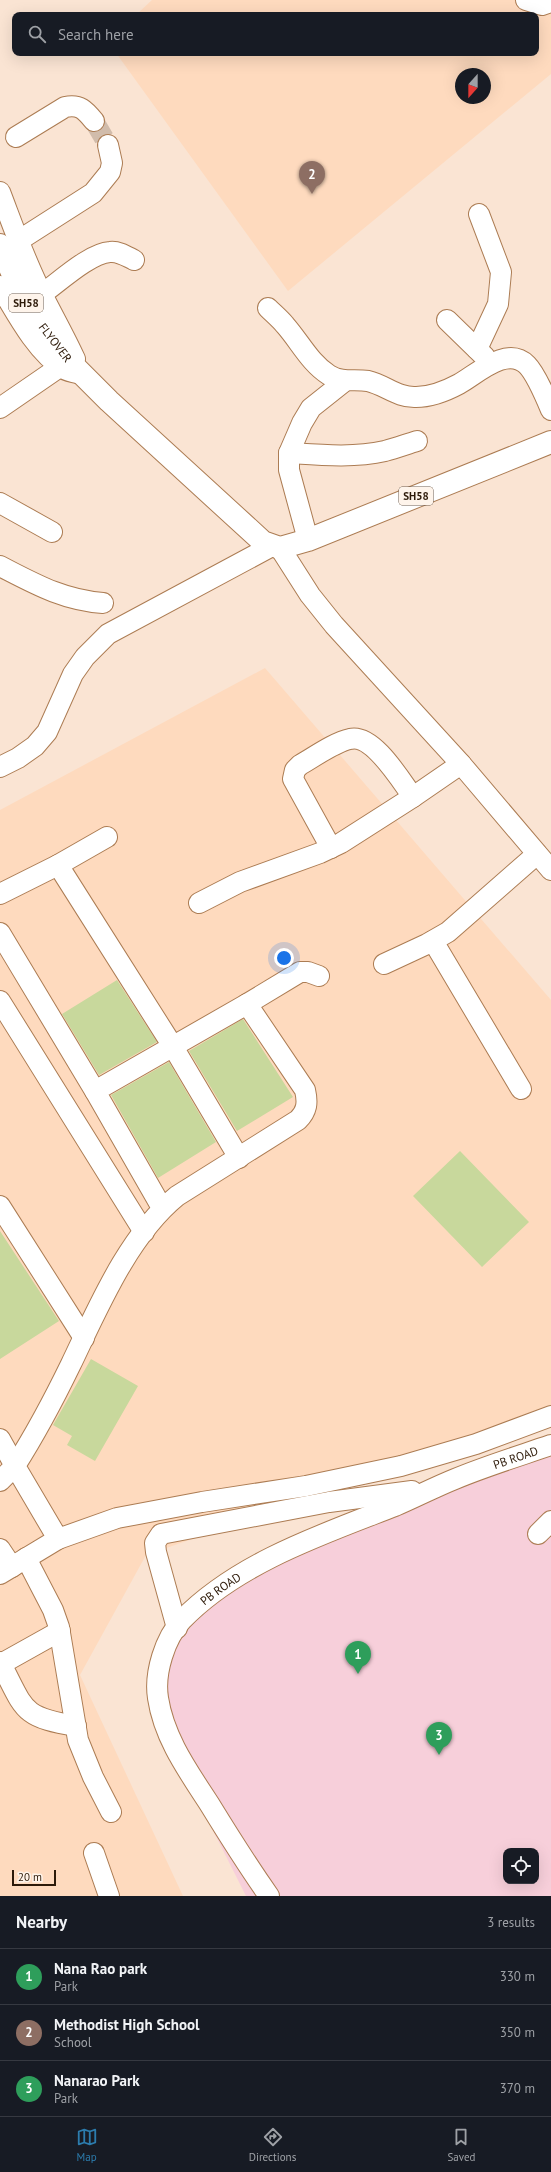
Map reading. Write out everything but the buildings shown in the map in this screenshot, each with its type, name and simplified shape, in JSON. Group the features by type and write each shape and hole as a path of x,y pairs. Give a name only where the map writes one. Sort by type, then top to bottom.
{"main road":[{"name":"FLYOVER","path":"9,243 25,302 62,360 82,374"},
{"name":"SH58","path":"82,374 252,532 276,547 308,540 551,442"}],"street":[{"path":"526,0 542,5 551,2"},
{"path":"16,136 66,107 75,105 84,110 94,121"},
{"path":"9,243 94,193 110,172 112,162 108,145"},
{"path":"0,192 9,243 42,294 63,333 82,374"},
{"path":"477,349 498,304 501,272 479,214"},
{"path":"42,294 88,261 103,253 121,253 134,260"},
{"path":"0,286 6,308 46,354 62,360"},
{"path":"268,308 317,365 330,375 345,381 367,381 404,396 415,397 434,395 505,358 520,360 527,365 551,408"},
{"path":"447,320 492,364"},
{"path":"0,408 62,360"},
{"path":"308,540 289,470 289,453 302,423 311,408 345,381"},
{"path":"289,453 337,455 363,454 384,451 418,441"},
{"path":"0,503 52,532"},
{"path":"0,768 35,746 47,732 73,674 85,657 108,634 276,547 310,595 334,625 461,764 551,870"},
{"path":"0,566 44,589 67,598 104,603"},
{"path":"331,848 294,779 294,770 300,765 349,739 362,739 373,745 413,797"},
{"path":"199,903 240,882 331,848 413,797 461,764"},
{"path":"0,894 58,865 108,837"},
{"path":"384,964 433,941 448,932 538,854"},
{"path":"58,865 172,1045 239,1158"},
{"path":"0,933 95,1091 162,1208"},
{"path":"433,941 521,1089"},
{"path":"95,1091 300,972 308,972 319,976"},
{"path":"0,1001 144,1232"},
{"path":"0,1481 15,1466 44,1416 119,1272 144,1232 162,1208 177,1196 298,1120 306,1110 308,1102 305,1090 247,1004"},
{"path":"0,1206 84,1338"},
{"path":"13,1566 58,1539 117,1518 202,1502 306,1486 401,1466 476,1444 551,1416"},
{"path":"0,1439 58,1539"},
{"name":"PB ROAD","path":"269,1896 247,1865 175,1750 163,1722 158,1696 159,1675 169,1640 177,1628 198,1606 239,1576 274,1556 455,1479 551,1445"},
{"path":"177,1628 156,1552 155,1543 161,1534 329,1502 435,1488"},
{"path":"0,1550 53,1610 60,1631 76,1726 83,1756 111,1812"},
{"path":"60,1631 1,1663 22,1705 30,1713 49,1722 76,1726"},
{"path":"94,1853 109,1896"}],"shaded area":[{"path":"152,0 551,0 551,74 288,291 118,56 539,56 539,12 139,12"},
{"path":"265,668 551,1000 551,1415 146,1555 80,1675 183,1896 0,1896 0,810"},
{"path":"551,1444 551,1896 246,1896 159,1723 170,1626 311,1534"}],"tunnel":[{"path":"94,121 108,145"}],"place":[{"name":"Methodist High School","path":"312,194"},
{"name":"Nana Rao park","path":"358,1674"},
{"name":"Nanarao Park","path":"439,1755"}]}
